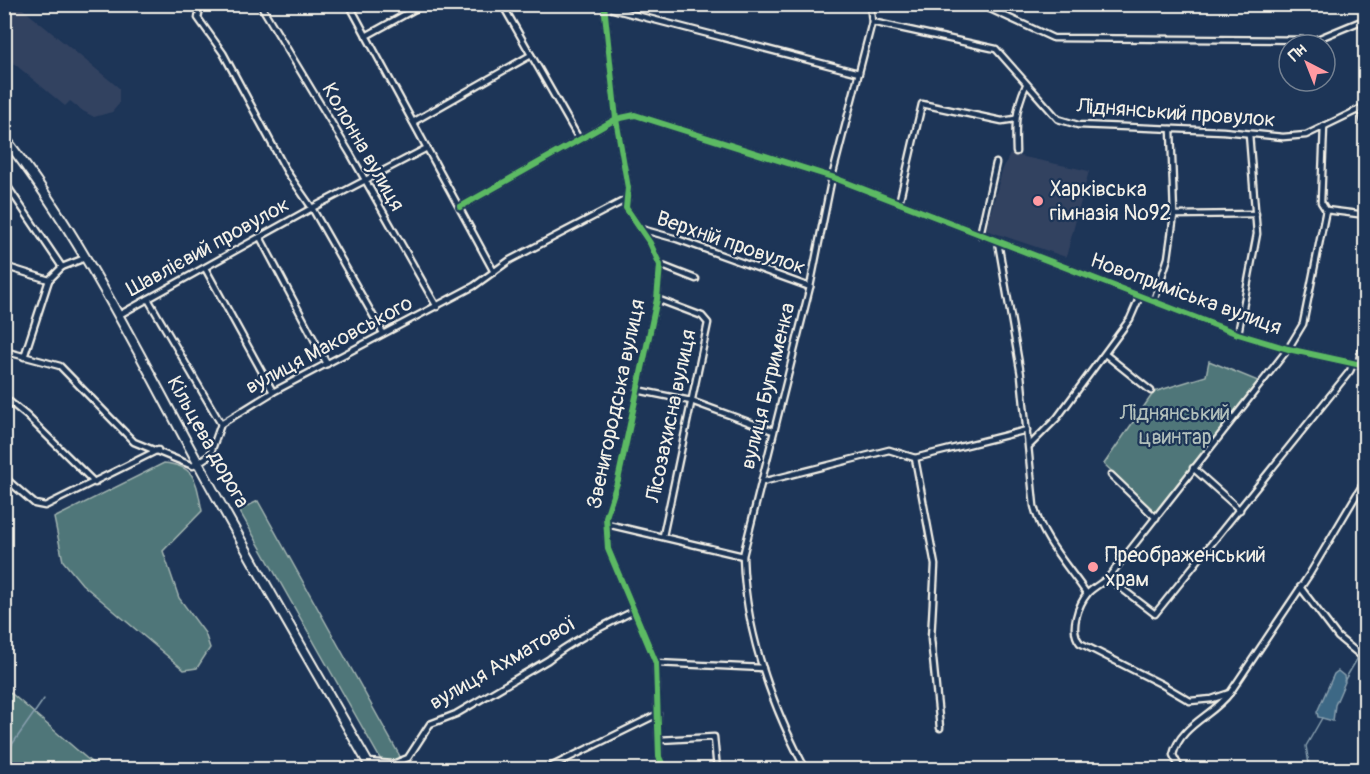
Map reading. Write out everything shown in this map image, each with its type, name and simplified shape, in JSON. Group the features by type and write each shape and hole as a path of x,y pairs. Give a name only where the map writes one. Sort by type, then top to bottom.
{"highway":[{"name":"Кільцева дорога","path":"4,137 33,174 86,257 198,464 370,766"}],"street":[{"name":"Шавлієвий провулок","path":"203,4 198,18 223,53 287,172 312,208"},
{"name":"Колонна вулиця","path":"260,4 365,180 437,307"},
{"path":"349,4 494,272"},
{"path":"366,36 424,4"},
{"path":"502,4 579,139"},
{"name":"вулиця Бугрименка","path":"806,770 763,668 749,620 744,588 743,556 810,287 832,177 872,22 870,4"},
{"path":"979,4 1053,38 1315,40 1365,20"},
{"path":"696,279 660,265 626,208 628,188 615,119 604,6 859,73"},
{"name":"Ліднянський провулок","path":"872,22 996,49 1058,119 1078,125 1283,137 1306,135 1363,107"},
{"path":"413,122 531,55"},
{"path":"1017,152 1015,119 1019,100 1026,85"},
{"path":"899,203 921,104 1002,121 1015,119"},
{"path":"1363,107 1365,130"},
{"name":"Новоприміська вулиця","path":"615,119 634,115 832,177 1238,334 1288,349 1365,366"},
{"path":"460,207 615,119"},
{"path":"1230,693 1212,699 1190,700 1080,643 1077,640 1074,626 1088,594 1108,578 1156,518 1288,349 1303,324 1326,210 1321,202 1324,126"},
{"path":"1154,301 1168,258 1174,215 1171,129"},
{"path":"1238,334 1257,234 1249,134"},
{"name":"Шавлієвий провулок","path":"119,315 312,208 427,148"},
{"path":"980,235 996,163"},
{"path":"4,181 62,267"},
{"name":"вулиця Маковського","path":"221,424 273,392 437,307 474,286 510,260 627,199"},
{"path":"312,208 383,333"},
{"path":"1326,210 1365,215 1365,208"},
{"path":"1174,215 1256,213"},
{"name":"Верхній провулок","path":"641,230 677,239 810,287"},
{"path":"260,237 327,364"},
{"path":"998,242 1021,375 1034,506 1038,522 1044,534 1088,594"},
{"path":"24,357 49,280 62,267 86,257"},
{"name":"Звенигородська вулиця","path":"660,265 657,299 618,480 606,517 608,549 656,663 659,757 665,770"},
{"path":"4,266 49,280"},
{"path":"205,267 273,392"},
{"path":"1029,446 1057,418 1131,319 1140,296"},
{"path":"4,351 60,366 134,442 193,466 210,455 221,424 148,299"},
{"name":"Лісозахисна вулиця","path":"657,299 702,316 708,323 663,536"},
{"path":"1108,578 1155,614 1350,371 1355,364 1365,329"},
{"path":"1105,354 1151,391"},
{"path":"637,390 692,401 774,431"},
{"path":"4,397 27,416 95,483"},
{"path":"762,482 889,450 915,458 1027,430"},
{"path":"4,477 35,504 45,506 158,450"},
{"path":"915,458 934,565 932,639 940,728"},
{"path":"1193,468 1240,510"},
{"path":"1110,476 1156,518"},
{"path":"1181,770 1173,755 1175,745 1181,736 1218,706 1230,693 1309,575 1365,478"},
{"path":"607,524 743,556"},
{"path":"1300,587 1338,637 1365,660"},
{"name":"вулиця Ахматової","path":"370,766 393,764 408,758 430,724 456,714 589,633 633,611"},
{"path":"656,663 763,668"},
{"path":"544,770 658,714"},
{"path":"659,740 714,737 717,770"}],"shaded area":[{"path":"4,5 18,5 119,88 119,104 112,112 94,117 70,101 65,106 5,56"},
{"name":"Харківська гімназія №92","path":"1010,154 1089,171 1066,257 986,230 1002,171"},
{"path":"1338,671 1344,676 1345,682 1335,705 1333,721 1318,717 1317,712 1334,674"}],"green space":[{"name":"Ліднянський цвинтар","path":"1209,361 1258,381 1155,512 1104,464 1154,392 1206,376"},
{"path":"164,463 183,468 193,477 202,511 163,551 179,598 205,633 210,648 197,668 184,670 82,584 63,561 54,518"},
{"path":"258,501 407,769 386,769 239,510"},
{"path":"5,688 99,769 5,769"}],"waterway":[{"path":"1361,652 1366,645"},
{"path":"1344,681 1359,656"},
{"path":"4,756 44,699"},
{"path":"1310,770 1306,746 1322,718"}],"cycle path":[{"path":"604,4 616,119 628,188 626,208 650,243 660,265 657,299 618,480 606,517 608,549 656,663 659,757 665,770"},
{"path":"460,207 616,119 635,115 832,177 1238,334 1288,349 1366,366"}],"place":[{"name":"Харківська гімназія №92","path":"1038,201"},
{"name":"Преображенський храм","path":"1093,567"}]}
